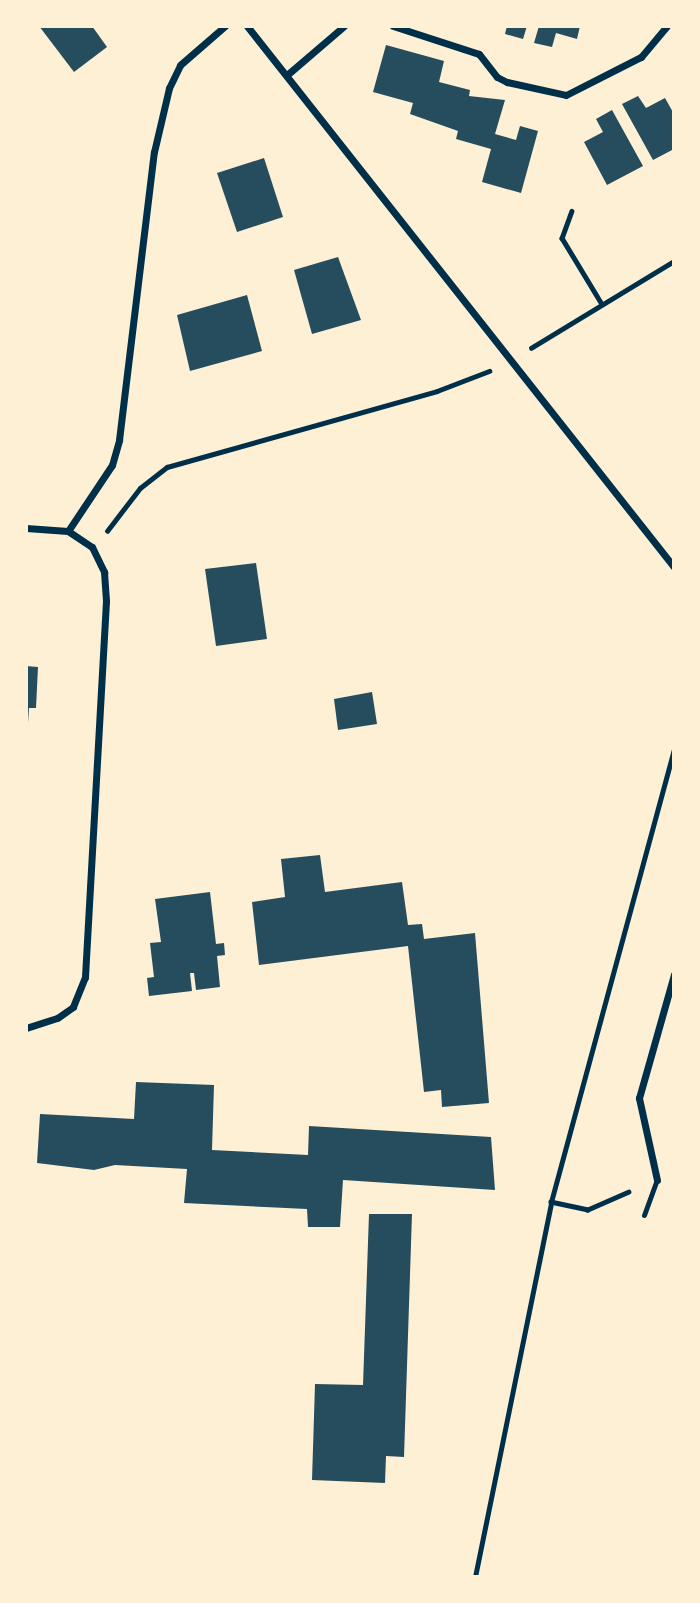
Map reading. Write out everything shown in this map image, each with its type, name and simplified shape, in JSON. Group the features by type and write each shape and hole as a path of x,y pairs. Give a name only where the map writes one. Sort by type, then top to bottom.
{"street":[{"path":"68,531 112,465 119,440 154,152 169,89 180,65 225,26"},
{"path":"247,26 288,74 674,567"},
{"path":"288,74 344,26"},
{"path":"393,26 479,54 497,77 507,82 566,95 641,57 667,26"},
{"path":"26,528 68,531 92,547 104,572 106,601 85,977 73,1007 57,1018 26,1028"},
{"path":"657,1181 639,1098 674,974"}],"lane":[{"path":"644,1215 657,1181"}],"path":[{"path":"572,211 562,237 603,304"},
{"path":"92,547 140,488 167,467 437,391 510,360 674,261"},
{"path":"475,1577 551,1202 674,750"},
{"path":"551,1202 588,1210 657,1181"}],"building":[{"path":"39,26 92,26 107,47 74,72"},
{"path":"507,26 527,26 523,39 505,34"},
{"path":"539,26 580,26 577,39 556,33 552,47 534,43"},
{"path":"386,45 444,61 439,82 470,90 469,96 505,100 495,134 516,140 520,126 538,131 521,193 482,182 491,149 456,139 458,131 410,114 413,103 373,92"},
{"path":"638,96 646,108 665,98 674,114 674,149 653,160 622,104"},
{"path":"612,110 643,166 607,185 584,142 603,132 596,119"},
{"path":"264,158 283,217 237,232 217,173"},
{"path":"338,257 361,320 312,334 294,270"},
{"path":"247,295 262,351 190,371 177,315"},
{"path":"256,563 267,639 216,646 205,569"},
{"path":"26,666 38,667 36,708 29,708 28,723"},
{"path":"372,692 377,724 338,730 334,699"},
{"path":"320,855 325,892 402,882 408,925 422,924 424,939 475,933 489,1103 442,1107 441,1090 424,1092 408,946 259,965 252,902 285,897 281,859"},
{"path":"210,892 216,944 224,943 225,955 217,956 220,987 196,990 194,973 190,973 192,991 149,996 147,978 154,977 150,943 161,942 155,899"},
{"path":"136,1082 214,1085 212,1150 308,1155 309,1126 491,1137 495,1190 343,1180 340,1227 308,1227 307,1209 184,1203 187,1169 115,1165 94,1170 37,1163 40,1114 134,1119"},
{"path":"369,1214 412,1214 404,1457 386,1456 385,1483 312,1480 315,1384 363,1385"}]}
